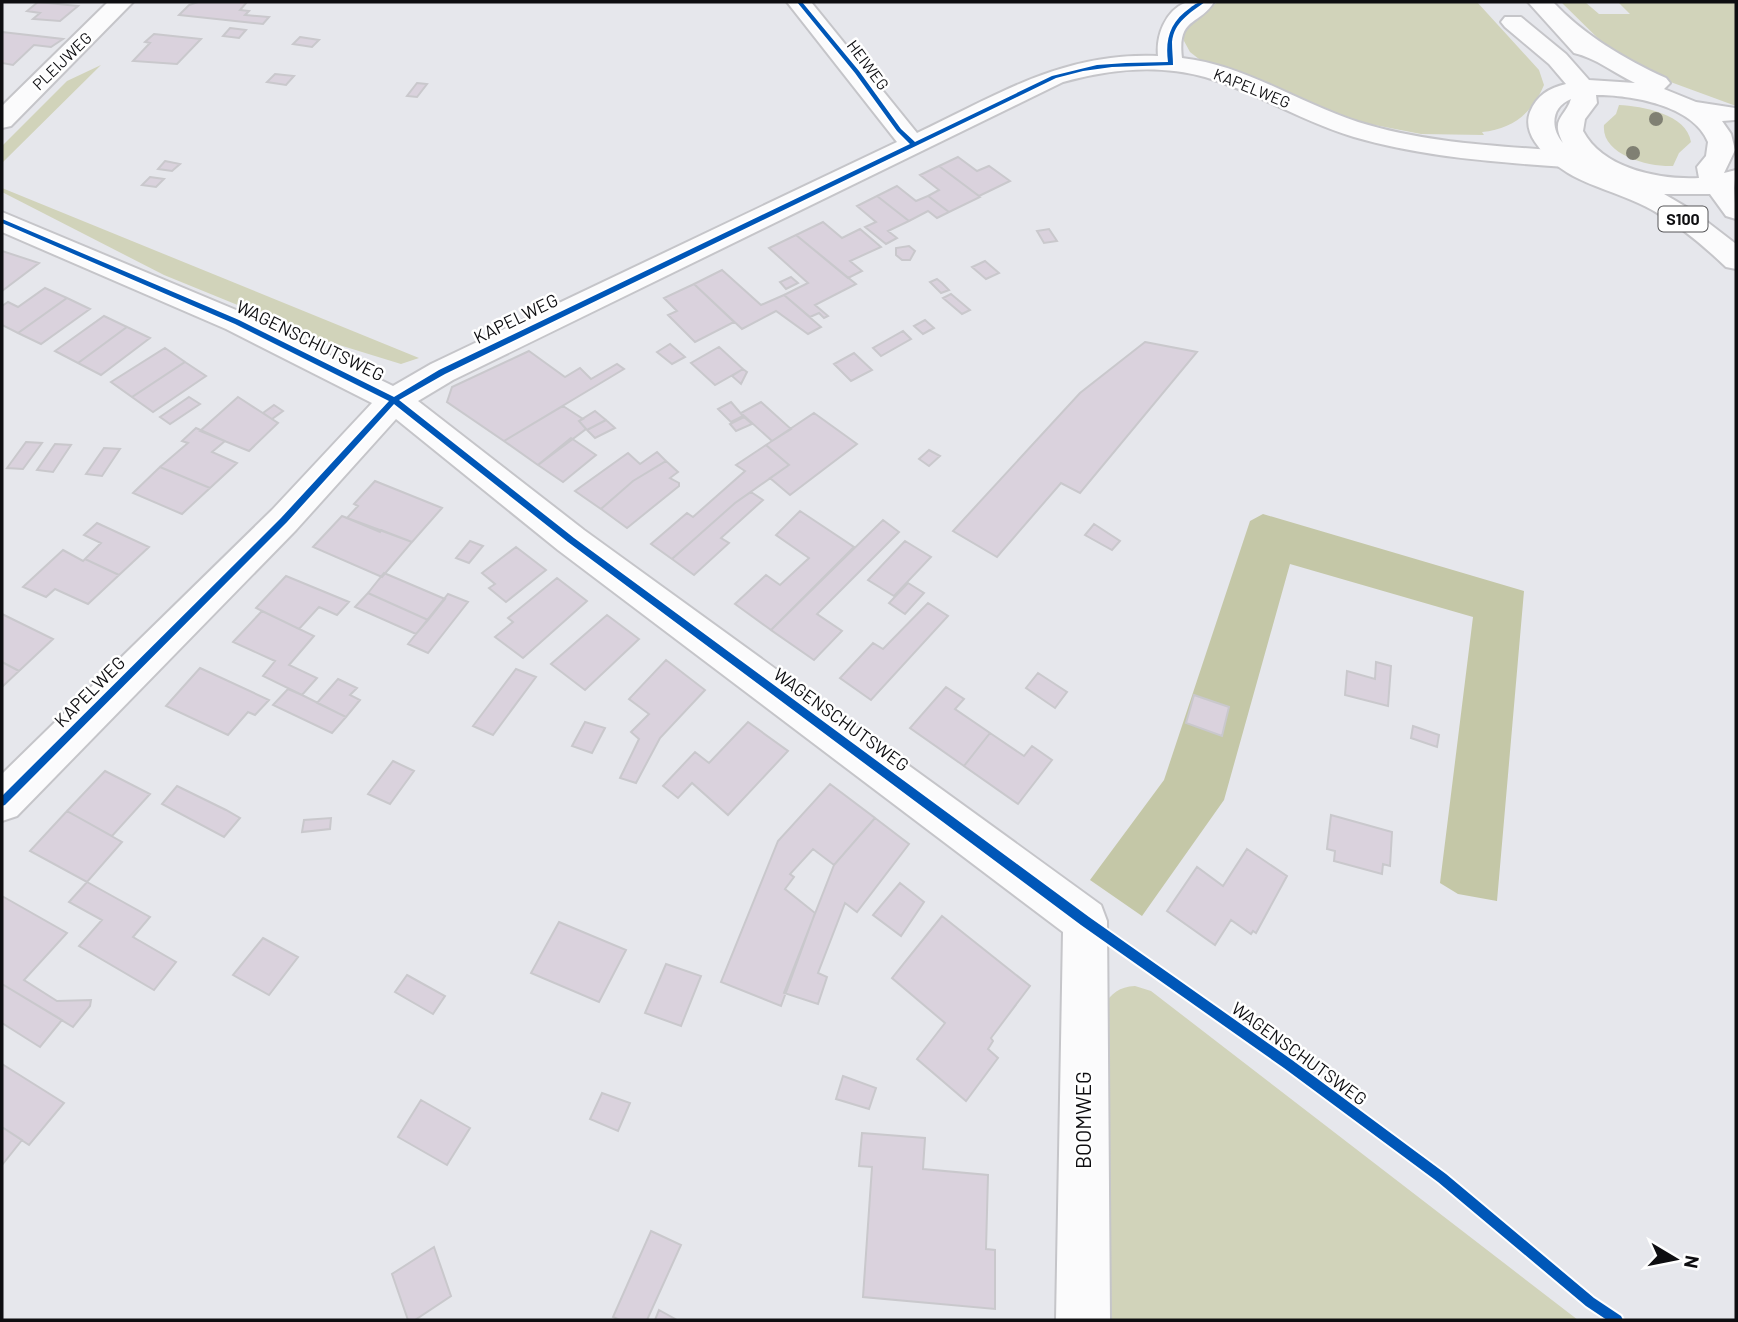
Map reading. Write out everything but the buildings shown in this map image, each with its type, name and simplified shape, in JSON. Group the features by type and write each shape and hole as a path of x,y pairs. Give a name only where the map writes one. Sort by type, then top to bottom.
{"street":[{"name":"PLEIJWEG","path":"2,120 121,2"},
{"name":"HEIWEG","path":"799,2 857,72 899,130 915,145"},
{"path":"1171,64 1168,48 1174,24 1202,2"},
{"path":"1540,2 1601,70 1639,84 1689,108 1710,123 1723,143 1719,161 1709,172 1726,182"},
{"path":"1507,15 1556,80 1584,103 1574,111 1570,120 1570,131 1580,147 1600,163 1645,188"},
{"name":"KAPELWEG","path":"2,802 284,520 394,400 442,372 1054,77 1074,71 1130,63 1171,64 1230,77 1331,122 1366,132 1471,152 1600,163"},
{"path":"1726,182 1645,188 1591,176 1565,159 1550,145 1541,123 1546,104 1570,91 1639,84 1687,93 1733,118"},
{"path":"1689,108 1733,118"},
{"name":"KAPELWEG","path":"1441,146 1528,131 1541,123"},
{"name":"S100","path":"1726,182 1736,210"},
{"name":"S100","path":"1645,188 1732,256"},
{"name":"WAGENSCHUTSWEG","path":"2,222 237,322 394,400 582,548 1085,920"},
{"name":"BOOMWEG","path":"1083,1320 1085,920"}],"green space":[{"path":"1218,2 1477,2 1539,70 1544,85 1534,104 1520,118 1503,127 1482,132 1484,135 1421,134 1359,122 1314,106 1265,82 1204,63 1190,52 1184,41 1184,30 1191,21"},
{"path":"1561,2 1585,2 1599,14 1630,14 1618,2 1736,2 1736,106 1646,73 1616,56"},
{"path":"101,65 2,163 2,146 67,81"},
{"path":"1619,105 1662,113 1673,118 1688,132 1691,142 1679,153 1673,166 1652,164 1628,157 1610,144 1604,125 1616,114"},
{"path":"2,188 419,358 401,364 323,340 164,275 2,192"},
{"path":"1263,514 1524,591 1497,901 1458,894 1440,883 1473,617 1290,564 1224,800 1142,916 1090,880 1164,780 1250,521"},
{"path":"1135,986 1151,991 1578,1320 1106,1320 1103,1006 1116,992"}],"cycle path":[{"path":"799,2 857,72 899,130 915,145"},
{"path":"2,802 284,520 394,400 442,372 1054,77 1112,65 1171,64 1169,43 1174,27 1184,14 1202,2"},
{"path":"2,221 237,322 394,400 571,540 1085,921 1288,1064 1442,1178 1590,1302 1617,1320"}]}
